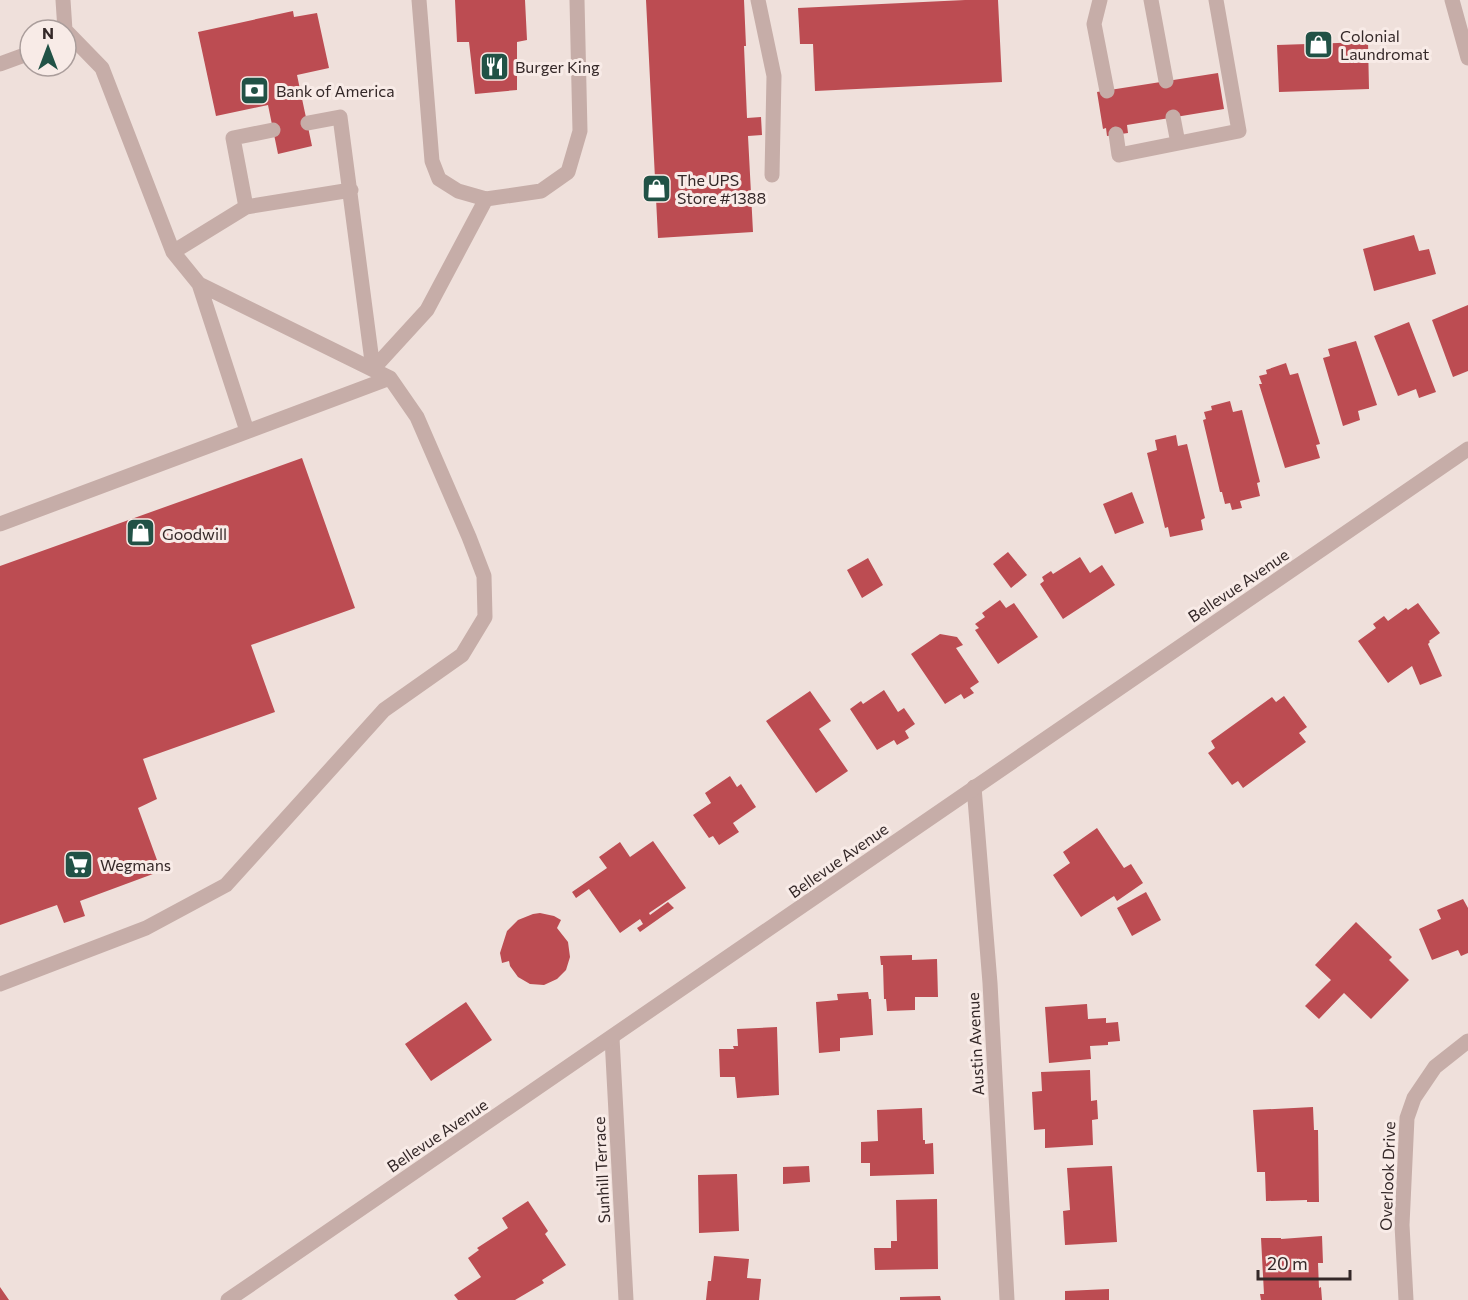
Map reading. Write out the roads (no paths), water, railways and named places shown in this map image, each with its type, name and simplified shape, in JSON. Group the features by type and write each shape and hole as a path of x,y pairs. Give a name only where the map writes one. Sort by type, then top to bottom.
{"street":[{"path":"63,0 64,18"},
{"path":"419,0 432,161 439,179 458,190 486,199 541,191 568,172 580,131 577,0"},
{"path":"758,0 774,76 772,175"},
{"path":"1100,0 1094,24 1107,91"},
{"path":"1151,0 1166,81"},
{"path":"1116,134 1119,155 1239,131 1216,0"},
{"path":"1452,0 1468,58"},
{"path":"78,43 102,68 173,252 199,284 247,431"},
{"path":"0,64 18,57"},
{"path":"308,123 340,117 373,369"},
{"path":"1173,117 1178,143"},
{"path":"246,207 232,138 273,130"},
{"path":"173,252 246,207 351,189"},
{"path":"373,369 427,310 486,199"},
{"path":"0,984 146,928 226,885 384,710 462,655 485,616 484,576 469,537 417,417 390,378 199,284"},
{"path":"0,524 390,378"},
{"name":"Bellevue Avenue","path":"228,1300 1468,449"},
{"name":"Austin Avenue","path":"974,787 991,995 1007,1300"},
{"name":"Sunhill Terrace","path":"612,1038 626,1300"},
{"name":"Overlook Drive","path":"1406,1300 1402,1225 1407,1118 1414,1098 1435,1067 1468,1041"}],"place":[{"name":"Colonial Laundromat","path":"1319,44"},
{"name":"Burger King","path":"494,66"},
{"name":"Bank of America","path":"255,90"},
{"name":"The UPS Store #1388","path":"656,188"},
{"name":"Goodwill","path":"141,533"},
{"name":"Wegmans","path":"79,864"}]}
